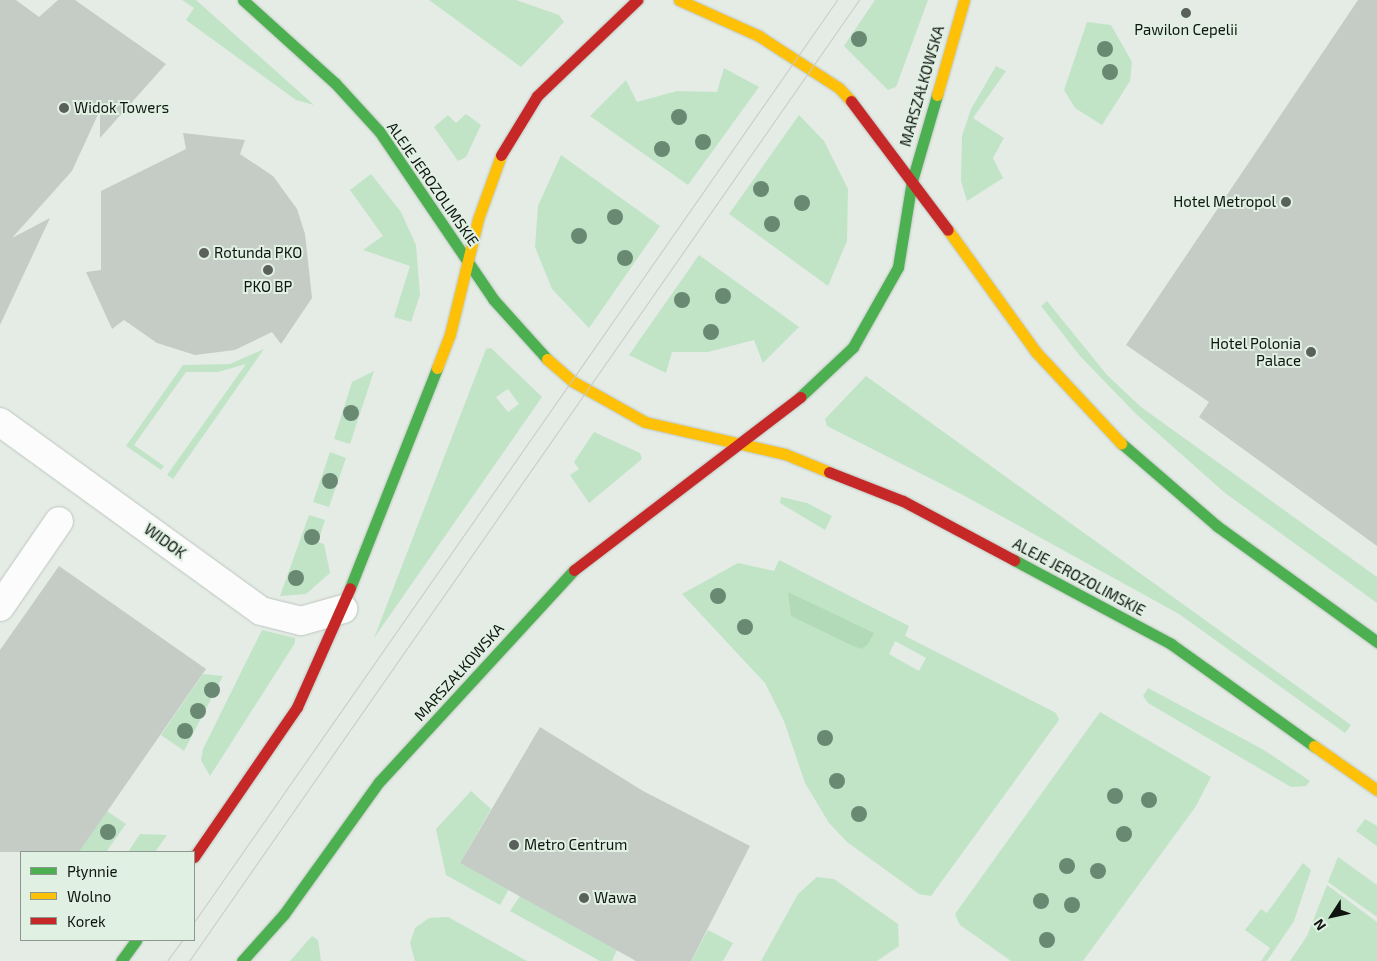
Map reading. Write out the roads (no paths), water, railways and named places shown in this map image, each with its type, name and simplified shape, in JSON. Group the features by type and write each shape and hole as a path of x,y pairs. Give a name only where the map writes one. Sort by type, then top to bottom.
{"main road":[{"name":"ALEJE JEROZOLIMSKIE","path":"243,0 334,83 379,131 493,299 529,343 572,381 645,422 785,454 903,501 1162,639 1377,790"},
{"path":"195,855 306,692 343,609 450,334 490,178 526,110 582,48 637,0"},
{"path":"679,0 767,40 839,88 912,181 1036,352 1122,446 1210,520 1377,642"},
{"name":"MARSZAŁKOWSKA","path":"242,961 284,914 379,782 570,573 739,444 784,414 863,332 898,267 912,181 964,0"},
{"path":"121,961 135,941"}],"street":[{"name":"WIDOK","path":"0,422 261,611 301,621 343,609"},
{"path":"0,607 59,521"}],"tram line":[{"path":"195,921 837,0"},
{"path":"189,961 859,0"},
{"path":"167,961 181,941"}],"place":[{"name":"Pawilon Cepelii","path":"1186,13"},
{"name":"Widok Towers","path":"64,108"},
{"name":"Hotel Metropol","path":"1286,202"},
{"name":"Rotunda PKO","path":"204,253"},
{"name":"PKO BP","path":"268,270"},
{"name":"Hotel Polonia Palace","path":"1311,352"},
{"name":"Metro Centrum","path":"514,845"},
{"name":"Wawa","path":"584,898"}]}
